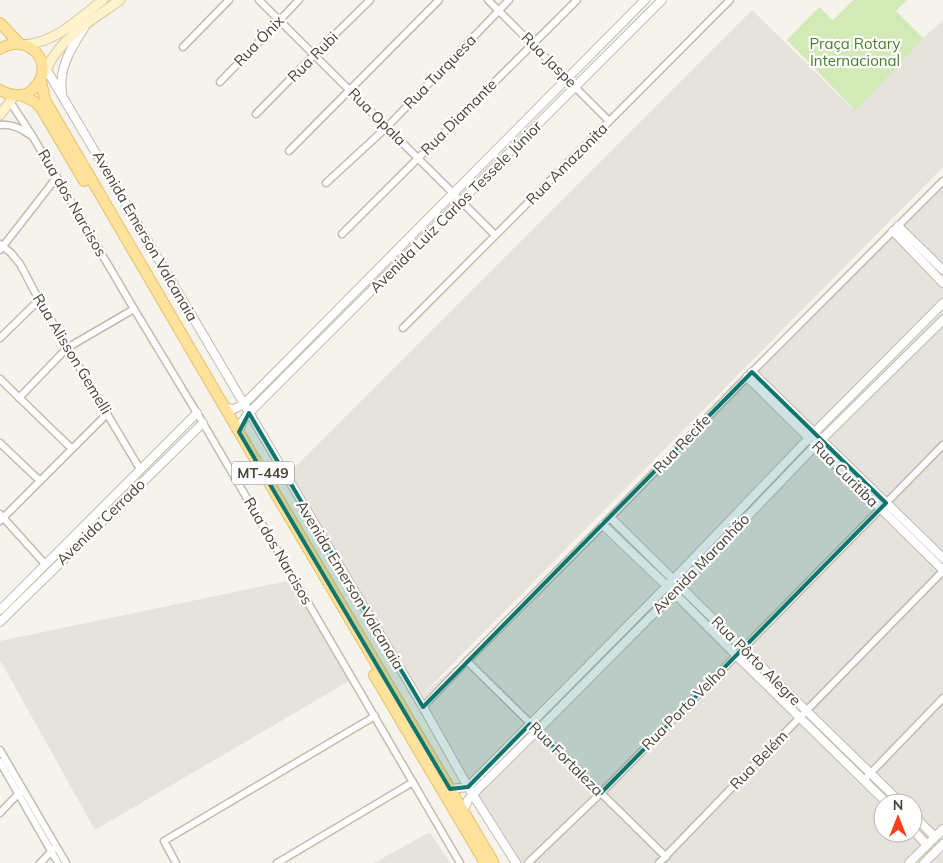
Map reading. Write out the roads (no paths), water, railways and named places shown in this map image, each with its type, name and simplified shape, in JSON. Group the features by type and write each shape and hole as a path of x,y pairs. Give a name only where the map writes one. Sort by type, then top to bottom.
{"main road":[{"path":"0,49 7,45 43,42 60,34 103,0"},
{"path":"0,115 10,95 33,90 42,72 56,53 86,24 120,0"},
{"name":"MT-449","path":"0,23 22,44 38,54 45,100 494,863"},
{"name":"MT-449","path":"10,95 35,102 41,108 485,863"}],"street":[{"path":"184,46 229,0"},
{"name":"Rua Opala","path":"259,0 496,235"},
{"name":"Rua Ónix","path":"220,82 299,0"},
{"name":"Rua Rubi","path":"256,114 370,0"},
{"path":"289,151 439,0"},
{"name":"Rua Jaspe","path":"488,0 609,121"},
{"name":"Rua Turquesa","path":"326,183 387,127 509,0"},
{"name":"Rua Diamante","path":"342,234 577,0"},
{"name":"Avenida Luiz Carlos Tessele Júnior","path":"244,404 645,0"},
{"name":"Avenida Luiz Carlos Tessele Júnior","path":"239,432 242,422 249,413 662,0"},
{"path":"718,0 724,6"},
{"name":"Rua Amazonita","path":"403,328 730,0"},
{"path":"65,100 61,86 63,69 71,49 86,24"},
{"name":"Avenida Emerson Valcanaia","path":"42,72 65,100 471,790 516,863"},
{"name":"Rua dos Narcisos","path":"10,95 460,863"},
{"name":"Rua dos Narcisos","path":"0,125 19,128 33,137"},
{"path":"1,247 57,176"},
{"name":"Rua Recife","path":"423,707 611,518 749,374 943,181"},
{"path":"896,229 943,270"},
{"path":"896,229 943,282"},
{"name":"Rua Alisson Gemelli","path":"1,247 14,256 20,264 39,300 140,469"},
{"path":"0,338 39,300"},
{"name":"Avenida Maranhão","path":"463,811 471,790 530,724 943,303"},
{"path":"19,398 68,348 134,309"},
{"name":"Avenida Maranhão","path":"471,790 537,731 674,593 819,442 943,320"},
{"name":"Rua Curitiba","path":"749,374 883,506 943,571"},
{"path":"0,379 72,449"},
{"path":"225,408 234,409 244,404"},
{"name":"Avenida Cerrado","path":"0,610 197,413"},
{"path":"45,564 1,518 108,414"},
{"name":"Avenida Cerrado","path":"0,622 203,423"},
{"path":"0,443 40,481"},
{"name":"Rua Porto Velho","path":"528,863 600,793 943,445"},
{"name":"Rua Curitiba","path":"883,506 943,558"},
{"name":"Rua Pôrto Alegre","path":"611,518 891,793"},
{"name":"Rua Pôrto Alegre","path":"603,525 877,793"},
{"name":"Rua Belém","path":"659,863 943,571"},
{"name":"Rua Fortaleza","path":"467,661 666,857"},
{"path":"774,693 781,686"},
{"path":"864,780 943,698"},
{"path":"176,863 164,841 375,716"},
{"path":"837,754 844,747"},
{"path":"0,750 54,849 66,863"},
{"path":"0,762 21,791"},
{"path":"278,863 413,782"},
{"path":"450,789 471,790"},
{"path":"0,812 21,791"},
{"path":"923,825 942,845 924,863"},
{"path":"909,863 943,829"},
{"path":"923,840 935,852"},
{"path":"40,863 54,849"},
{"path":"54,849 58,863"}],"park label":[{"name":"Praça Rotary Internacional","path":"855,52"}]}
